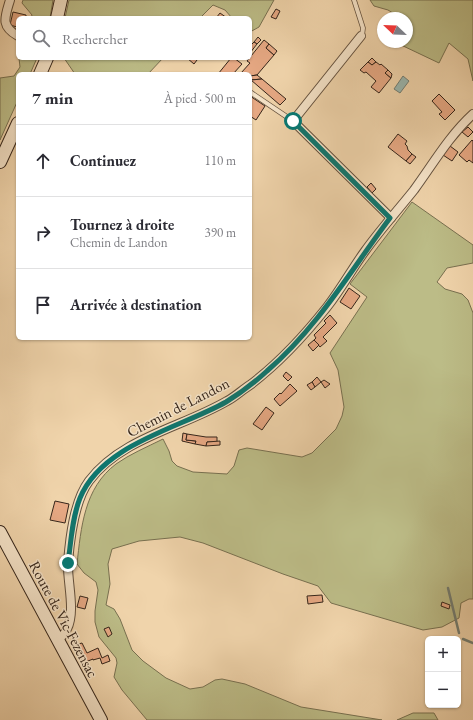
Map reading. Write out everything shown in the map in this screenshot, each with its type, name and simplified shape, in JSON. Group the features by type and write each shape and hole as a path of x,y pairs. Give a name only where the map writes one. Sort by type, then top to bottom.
{"main road":[{"path":"57,16 61,0"},
{"path":"41,72 46,60"},
{"path":"0,162 16,127"},
{"name":"Route de Vic-Fezensac","path":"0,532 101,720"}],"street":[{"path":"10,0 5,18 5,24 11,32 16,35"},
{"path":"362,36 293,121 390,218"},
{"name":"Chemin de Landon","path":"58,640 66,631 69,623 68,563 73,524 80,498 88,482 99,469 117,454 227,401 268,370 296,343 328,305 366,250 390,218 414,190 447,142 462,124 473,114"}],"lane":[{"path":"354,0 363,28 362,36"},
{"path":"252,93 293,121"}],"green space":[{"path":"23,0 53,0 50,16 32,16 22,3"},
{"path":"69,0 274,0 259,27 252,31 252,16 230,16 225,10 213,5 202,16 65,16"},
{"path":"370,0 473,0 473,81 468,59 449,43 439,63 407,48 413,48 413,12 391,12 374,6"},
{"path":"19,60 36,60 31,72 17,72 20,67"},
{"path":"65,60 161,60 150,72 74,72"},
{"path":"16,73 16,104 0,140 0,78 14,76"},
{"path":"412,202 473,245 473,263 447,268 437,282 445,289 462,294 468,300 473,313 473,599 469,599 461,603 459,618 442,627 423,630 331,603 318,586 203,543 180,537 139,541 112,549 108,564 110,584 106,605 114,609 120,619 132,650 143,661 166,678 190,689 203,687 215,680 222,679 245,684 301,707 382,720 147,720 122,690 114,677 117,663 116,658 99,637 95,622 98,590 96,582 84,573 77,564 80,537 86,510 97,485 105,474 121,460 163,439 172,461 177,466 193,472 227,474 234,466 239,450 247,448 302,457 312,453 336,429 342,416 344,407 338,370 330,353 367,297 350,284"},
{"path":"413,713 434,713 438,720 397,720"}],"water":[{"path":"403,76 409,81 400,93 394,89"}],"building":[{"path":"276,9 280,11 276,19 271,17"},
{"path":"13,12 26,15 16,16 16,27 10,25"},
{"path":"258,37 261,40 257,44 254,42"},
{"path":"264,40 269,44 266,48 274,55 257,75 252,76 252,72 242,72 250,63 247,61 248,60 252,60 252,55"},
{"path":"254,42 257,44 252,50 252,44"},
{"path":"269,44 277,51 274,55 266,48"},
{"path":"372,58 376,62 372,65 368,62"},
{"path":"189,60 197,60 194,64"},
{"path":"229,60 237,60 242,64 235,72 220,72"},
{"path":"368,62 372,65 376,62 380,65 381,64 388,70 385,73 391,78 379,93 371,87 376,81 366,72 364,73 360,70"},
{"path":"388,70 392,74 391,78 385,73"},
{"path":"257,75 262,79 252,80 252,76"},
{"path":"262,79 286,99 280,105 252,80"},
{"path":"439,94 455,110 445,120 439,114 442,112 432,101"},
{"path":"252,97 265,106 256,120 252,117"},
{"path":"468,127 473,132 468,137 462,132"},
{"path":"398,134 407,141 405,144 412,154 406,161 388,147"},
{"path":"472,140 473,163 469,160 467,162 459,155"},
{"path":"450,146 458,152 452,161 443,155"},
{"path":"412,154 416,157 410,164 406,161"},
{"path":"371,183 376,189 372,193 367,187"},
{"path":"349,288 360,296 351,309 340,302"},
{"path":"330,315 337,323 323,337 327,341 320,347 314,340 316,338 314,335 326,323 324,321"},
{"path":"314,340 319,345 313,351 308,345"},
{"path":"286,372 292,377 288,381 283,376"},
{"path":"317,377 321,382 315,387 312,382"},
{"path":"324,380 330,384 325,388 321,382"},
{"path":"312,382 315,387 311,390 307,385"},
{"path":"290,384 297,391 280,406 274,399"},
{"path":"266,407 274,413 262,430 253,424"},
{"path":"183,433 187,434 186,440 196,441 195,444 182,441"},
{"path":"187,434 217,437 217,442 207,442 206,446 195,444 196,441 186,440"},
{"path":"220,441 220,445 206,446 207,442"},
{"path":"55,501 69,504 65,523 50,520"},
{"path":"322,595 323,602 308,604 307,596"},
{"path":"80,596 88,598 85,609 77,607"},
{"path":"442,602 450,605 449,609 441,606"},
{"path":"109,627 112,634 108,637 104,629"},
{"path":"82,643 87,653 98,648 102,658 108,655 110,661 102,664 100,658 83,663 75,645"}],"waterway":[{"path":"448,588 459,633"},
{"path":"463,639 473,643"}],"route":[{"path":"68,563 74,516 80,498 88,482 99,469 117,454 227,401 268,370 306,332 328,305 390,218 293,121"}]}
